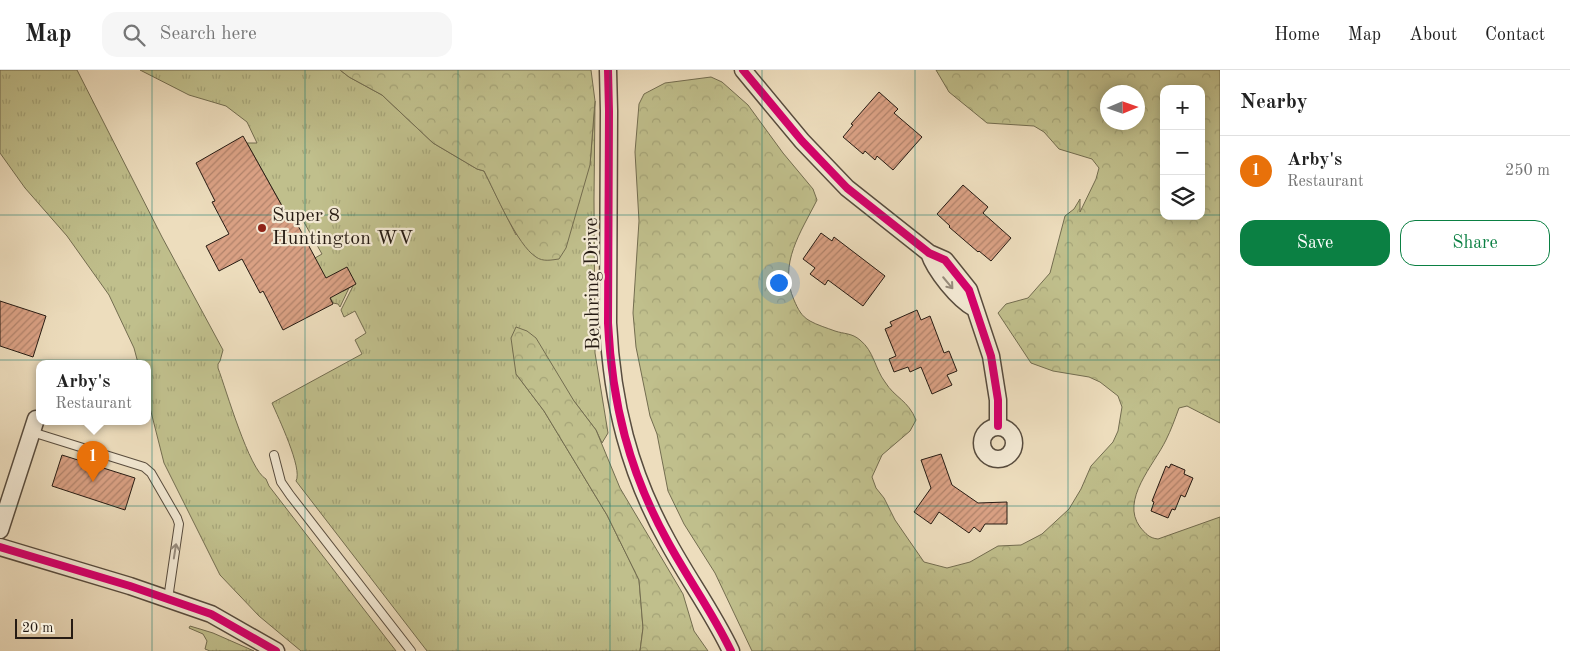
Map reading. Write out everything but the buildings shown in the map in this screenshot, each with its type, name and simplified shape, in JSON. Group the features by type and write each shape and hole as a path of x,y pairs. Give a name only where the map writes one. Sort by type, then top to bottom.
{"street":[{"name":"Beuhring Drive","path":"608,70 608,324 609,349 618,407 632,466 642,491 668,543 711,613 731,651"},
{"path":"743,70 797,136 860,200 929,253 945,260 958,274 969,290 991,356 998,400 998,426"},
{"path":"0,530 34,426"},
{"path":"0,547 211,614 276,651"}],"lane":[{"path":"34,426 144,467 152,473 177,518 178,524 168,599"},
{"path":"274,454 281,482 290,495 411,651"}],"green space":[{"path":"0,70 77,70 162,237 223,350 218,368 252,461 259,473 266,479 269,486 396,651 301,651 259,616 220,575 164,463 151,412 151,360 137,360 134,348 109,295 67,236 25,188 0,153"},
{"path":"140,70 340,70 382,95 433,143 477,169 484,171 516,235 590,165 595,101 595,353 608,433 602,443 596,430 574,401 516,374 544,411 607,515 639,580 643,628 640,651 427,651 296,481 296,466 293,455 272,403 362,354 355,340 366,333 355,311 344,317 341,310 353,286 349,288 340,307 338,304 333,303 314,266 315,258 322,254 301,217 291,222 247,143 257,143 247,122 226,106 189,95"},
{"path":"340,70 591,70 595,101 590,165 566,248 559,259 541,260 529,251 514,230 484,171 477,169 433,143 382,95"},
{"path":"936,70 1220,70 1220,423 1187,406 1179,408 1166,440 1141,483 1136,494 1134,506 1135,517 1140,527 1152,538 1158,539 1220,517 1220,651 752,651 715,573 684,524 668,491 657,434 650,416 636,347 633,313 639,221 635,152 639,104 644,94 665,83 711,77 722,82 748,105 783,153 813,189 817,200 798,236 790,261 790,287 794,300 804,317 835,331 851,335 865,344 885,382 913,413 916,420 910,431 882,455 872,477 876,488 884,498 895,520 924,562 947,568 970,562 998,546 1021,545 1042,534 1069,509 1081,489 1091,466 1113,442 1118,431 1122,407 1118,396 1100,382 1089,377 1053,371 1031,363 998,313 1006,304 1028,298 1050,273 1065,216 1074,209 1080,199 1080,212 1096,179 1099,168 1092,159 1059,149 1044,132 1034,126 987,123 949,92"},
{"path":"516,327 527,331 536,338 574,401 596,430 620,488 683,594 694,631 708,651 640,651 643,628 639,580 607,515 544,411 516,374 511,338"},
{"path":"190,626 213,633 254,651 210,651 205,649 207,641 203,634 189,628"}],"cycle path":[{"path":"608,70 608,323 618,409 633,463 654,516 731,651"},
{"path":"743,70 802,141 847,188 929,253 945,260 969,290 991,356 998,400 998,426"},
{"path":"0,547 130,586 211,614 276,651"}],"place":[{"name":"Super 8 Huntington WV","path":"262,228"},
{"name":"Arby's","path":"93,482"}]}
